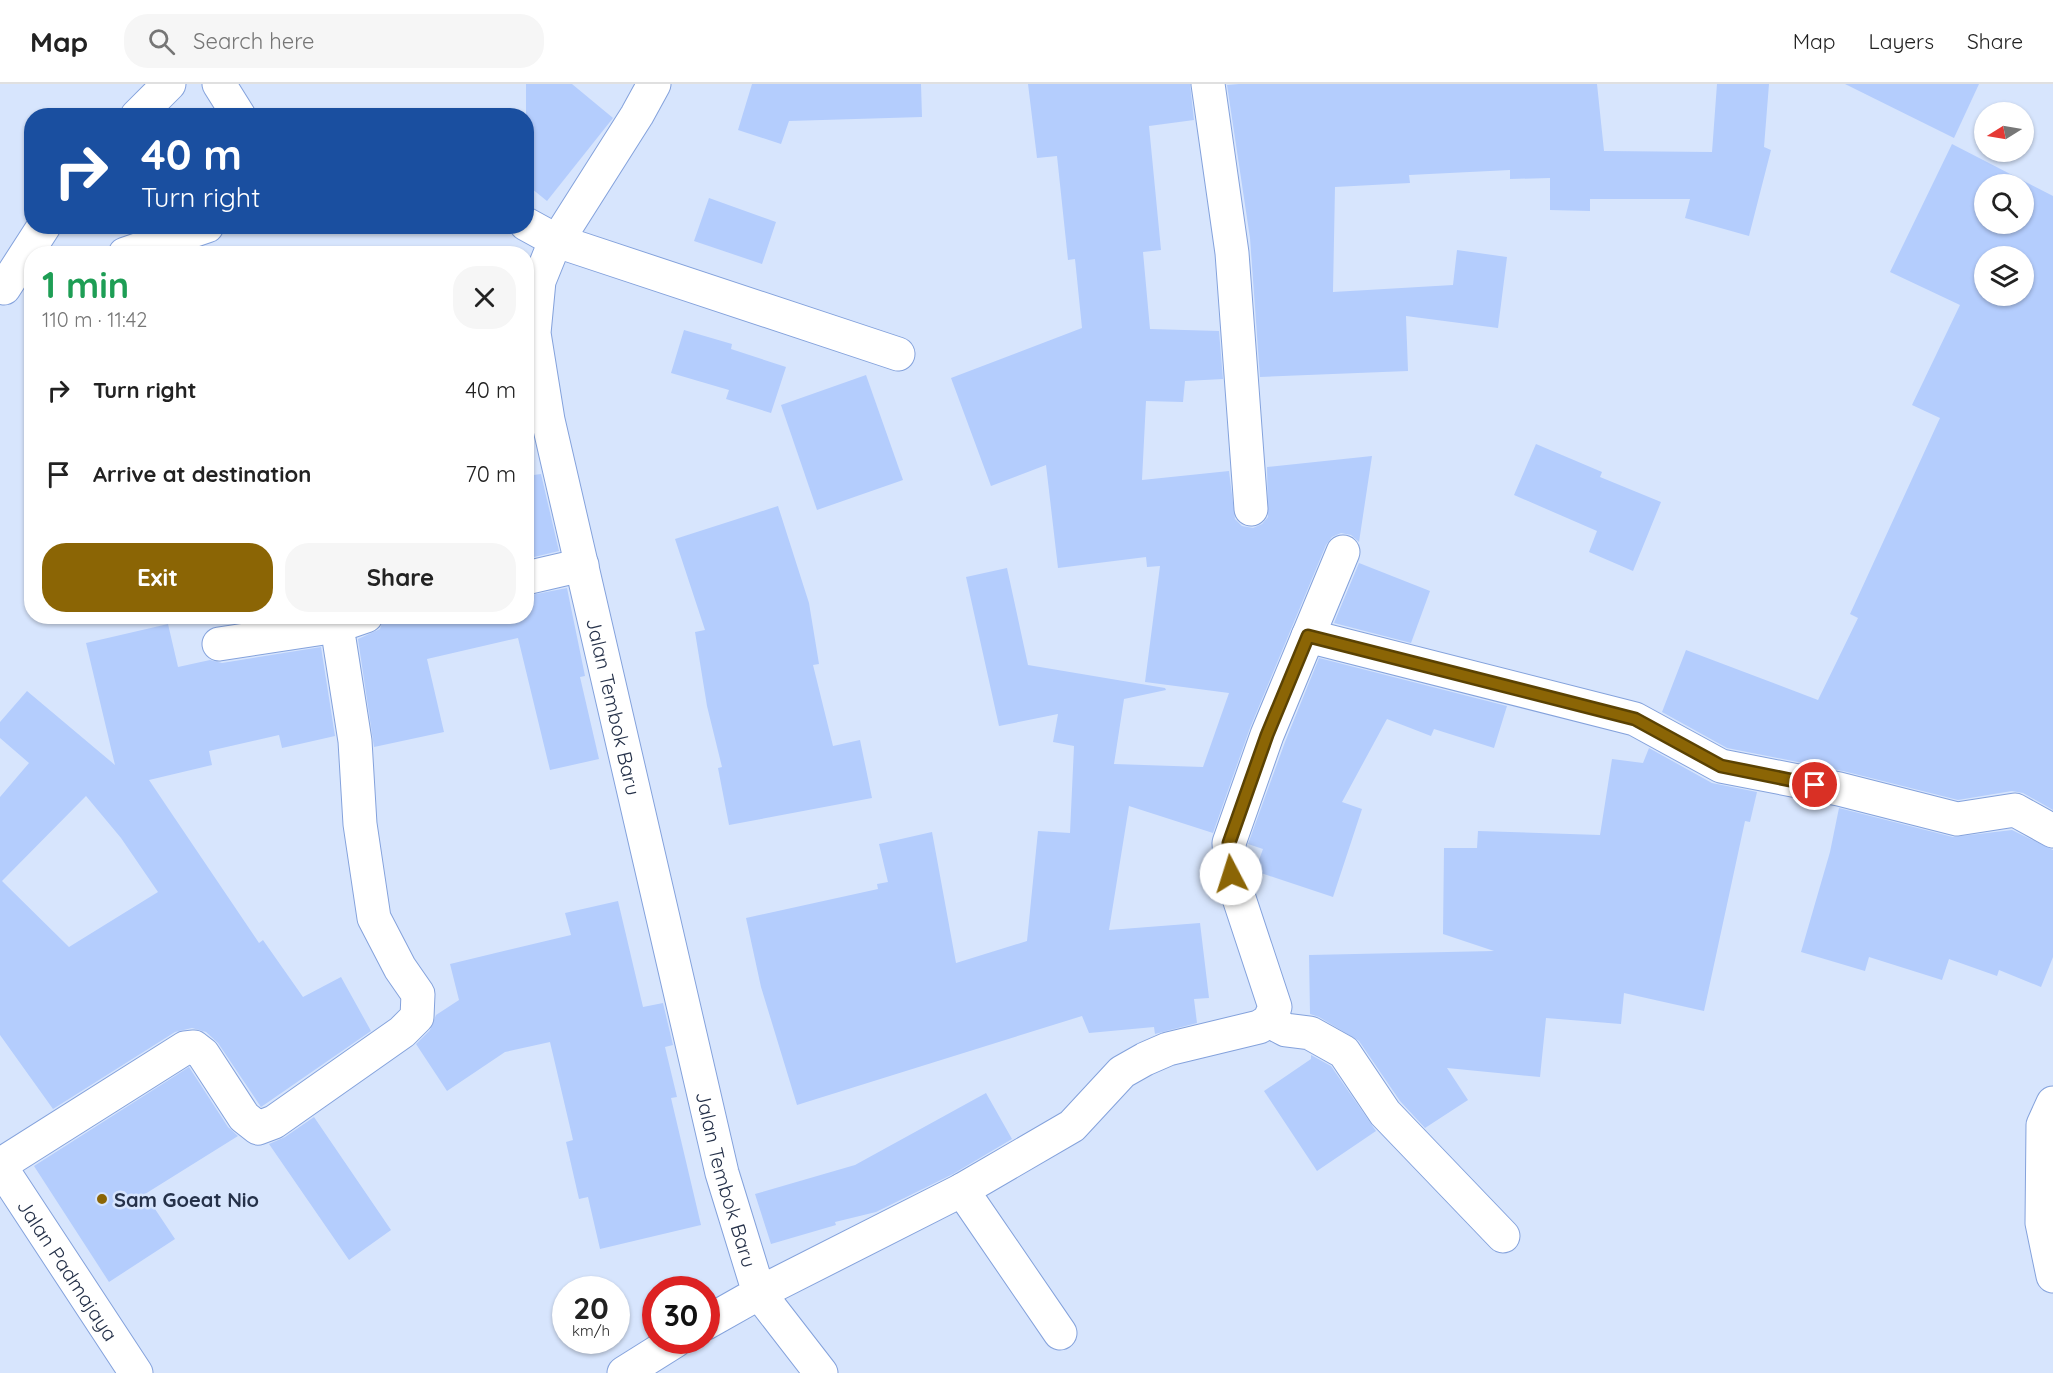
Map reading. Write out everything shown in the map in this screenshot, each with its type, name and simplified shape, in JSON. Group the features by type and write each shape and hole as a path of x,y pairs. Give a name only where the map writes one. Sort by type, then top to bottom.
{"street":[{"path":"145,108 169,84"},
{"path":"219,84 234,108"},
{"name":"Jalan Tembok Baru","path":"654,84 637,115 557,240 540,281 534,333 548,420 722,1173 759,1293 720,1315"},
{"path":"1208,84 1232,253 1251,509"},
{"path":"534,228 557,240 898,354"},
{"path":"148,246 184,234"},
{"path":"12,285 24,263"},
{"path":"820,1373 759,1293 962,1190 1072,1126 1122,1072 1144,1059 1168,1049 1259,1027 1269,1021 1275,1007 1231,874 1229,843 1267,735 1343,552"},
{"path":"534,576 582,565"},
{"path":"219,644 334,624"},
{"path":"0,1166 185,1048 194,1047 203,1054 244,1117 258,1128 274,1122 393,1039 417,1017 418,994 400,968 374,918 360,824 351,624"},
{"path":"1308,636 1635,719 1721,766 1839,789 1957,819 2015,810 2053,831"},
{"path":"1269,1021 1286,1030 1310,1033 1344,1052 1385,1113 1503,1236"},
{"path":"2053,1103 2043,1125 2042,1223 2053,1276"},
{"name":"Jalan Padmajaya","path":"0,1166 136,1373"},
{"path":"962,1190 1060,1333"},
{"path":"624,1373 654,1354"}],"building":[{"path":"526,84 572,84 613,118 547,201 534,190 534,108 526,108"},
{"path":"752,84 921,84 922,117 789,121 781,144 738,130"},
{"path":"1028,84 1190,84 1194,120 1149,126 1161,250 1143,252 1150,329 1219,331 1223,379 1185,381 1183,402 1146,401 1142,480 1229,471 1235,519 1242,526 1253,528 1262,524 1268,517 1267,467 1372,456 1359,542 1351,535 1341,533 1332,537 1326,545 1250,728 1213,833 1129,806 1109,930 1200,923 1209,998 1194,999 1197,1023 1155,1034 1154,1027 1089,1033 1082,1016 797,1105 761,987 746,918 878,889 877,884 888,882 879,844 932,832 956,963 1027,941 1038,831 1070,833 1074,746 1053,742 1058,714 999,726 966,577 1007,568 1028,665 1165,688 1166,690 1124,699 1114,764 1203,767 1229,693 1145,682 1160,566 1147,567 1146,557 1058,568 1046,465 991,486 951,378 1082,328 1075,259 1068,260 1057,156 1037,158"},
{"path":"1597,84 1604,151 1712,152 1717,84 1769,84 1764,147 1771,150 1749,236 1685,218 1690,199 1590,199 1590,211 1550,210 1550,178 1510,179 1510,170 1409,175 1410,183 1335,187 1333,292 1453,285 1457,250 1507,257 1498,328 1406,316 1408,371 1260,377 1250,238 1227,85"},
{"path":"1845,84 1979,84 1954,138"},
{"path":"1952,144 1974,155 1974,162 1987,162 2010,174 1974,174 1974,234 2034,234 2034,186 2053,196 2053,810 2023,793 2012,791 1958,800 1843,771 1727,748 1662,712 1686,650 1818,700 1858,618 1850,614 1940,418 1912,405 1960,305 1890,272"},
{"path":"709,198 776,222 762,264 694,241"},
{"path":"684,330 732,344 731,349 786,367 771,413 726,399 729,390 671,373"},
{"path":"866,375 903,480 817,510 781,405"},
{"path":"1536,444 1602,472 1600,477 1661,502 1633,571 1589,552 1597,531 1514,495"},
{"path":"541,474 559,551 534,557 534,475"},
{"path":"778,506 809,603 819,664 813,665 833,746 860,740 872,798 729,825 718,768 722,767 707,706 695,632 705,630 675,539"},
{"path":"1359,563 1430,591 1411,643 1334,623"},
{"path":"567,588 585,676 580,677 599,759 550,770 518,638 427,659 444,732 374,747 358,639 380,629 382,624 534,624 534,594"},
{"path":"168,624 178,667 210,660 222,663 321,647 335,736 282,748 279,735 209,751 212,765 149,780 259,943 263,940 303,997 341,977 371,1031 261,1107 218,1043 206,1032 192,1028 175,1032 53,1109 0,1035 0,797 29,763 0,738 0,722 27,691 115,765 86,643","holes":["86,796 121,838 158,892 69,947 2,881"]},
{"path":"1319,658 1507,706 1494,748 1434,729 1431,736 1387,719 1342,802 1362,809 1333,897 1255,871 1263,849 1248,844 1285,742"},
{"path":"1649,748 1712,783 1757,792 1750,822 1745,821 1704,1011 1624,993 1621,1024 1546,1018 1540,1077 1447,1068 1468,1100 1425,1128 1400,1101 1359,1041 1310,1014 1309,955 1494,951 1443,934 1444,848 1477,848 1478,831 1600,835 1612,759 1643,763"},
{"path":"1839,808 1953,837 2012,830 2053,850 2053,957 2041,987 1999,970 1997,976 1949,959 1942,980 1869,957 1865,971 1801,952 1830,852"},
{"path":"618,901 643,1007 663,1003 673,1045 665,1047 677,1097 671,1098 701,1225 600,1249 588,1197 579,1199 566,1142 573,1140 550,1042 505,1052 447,1091 416,1044 430,1030 436,1015 459,1000 450,964 571,935 565,913"},
{"path":"1311,1055 1331,1066 1376,1131 1317,1171 1264,1091 1311,1059"},
{"path":"189,1067 228,1127 238,1136 145,1194 175,1239 109,1282 34,1166"},
{"path":"986,1093 1012,1139 953,1174 876,1212 835,1222 836,1225 771,1244 755,1194 855,1165"},
{"path":"314,1117 391,1230 349,1260 269,1144 285,1137"}],"place":[{"name":"Sam Goeat Nio","path":"102,1199"}],"route":[{"path":"1231,874 1228,859 1229,843 1267,735 1308,636 1635,719 1721,766 1815,785"}]}
